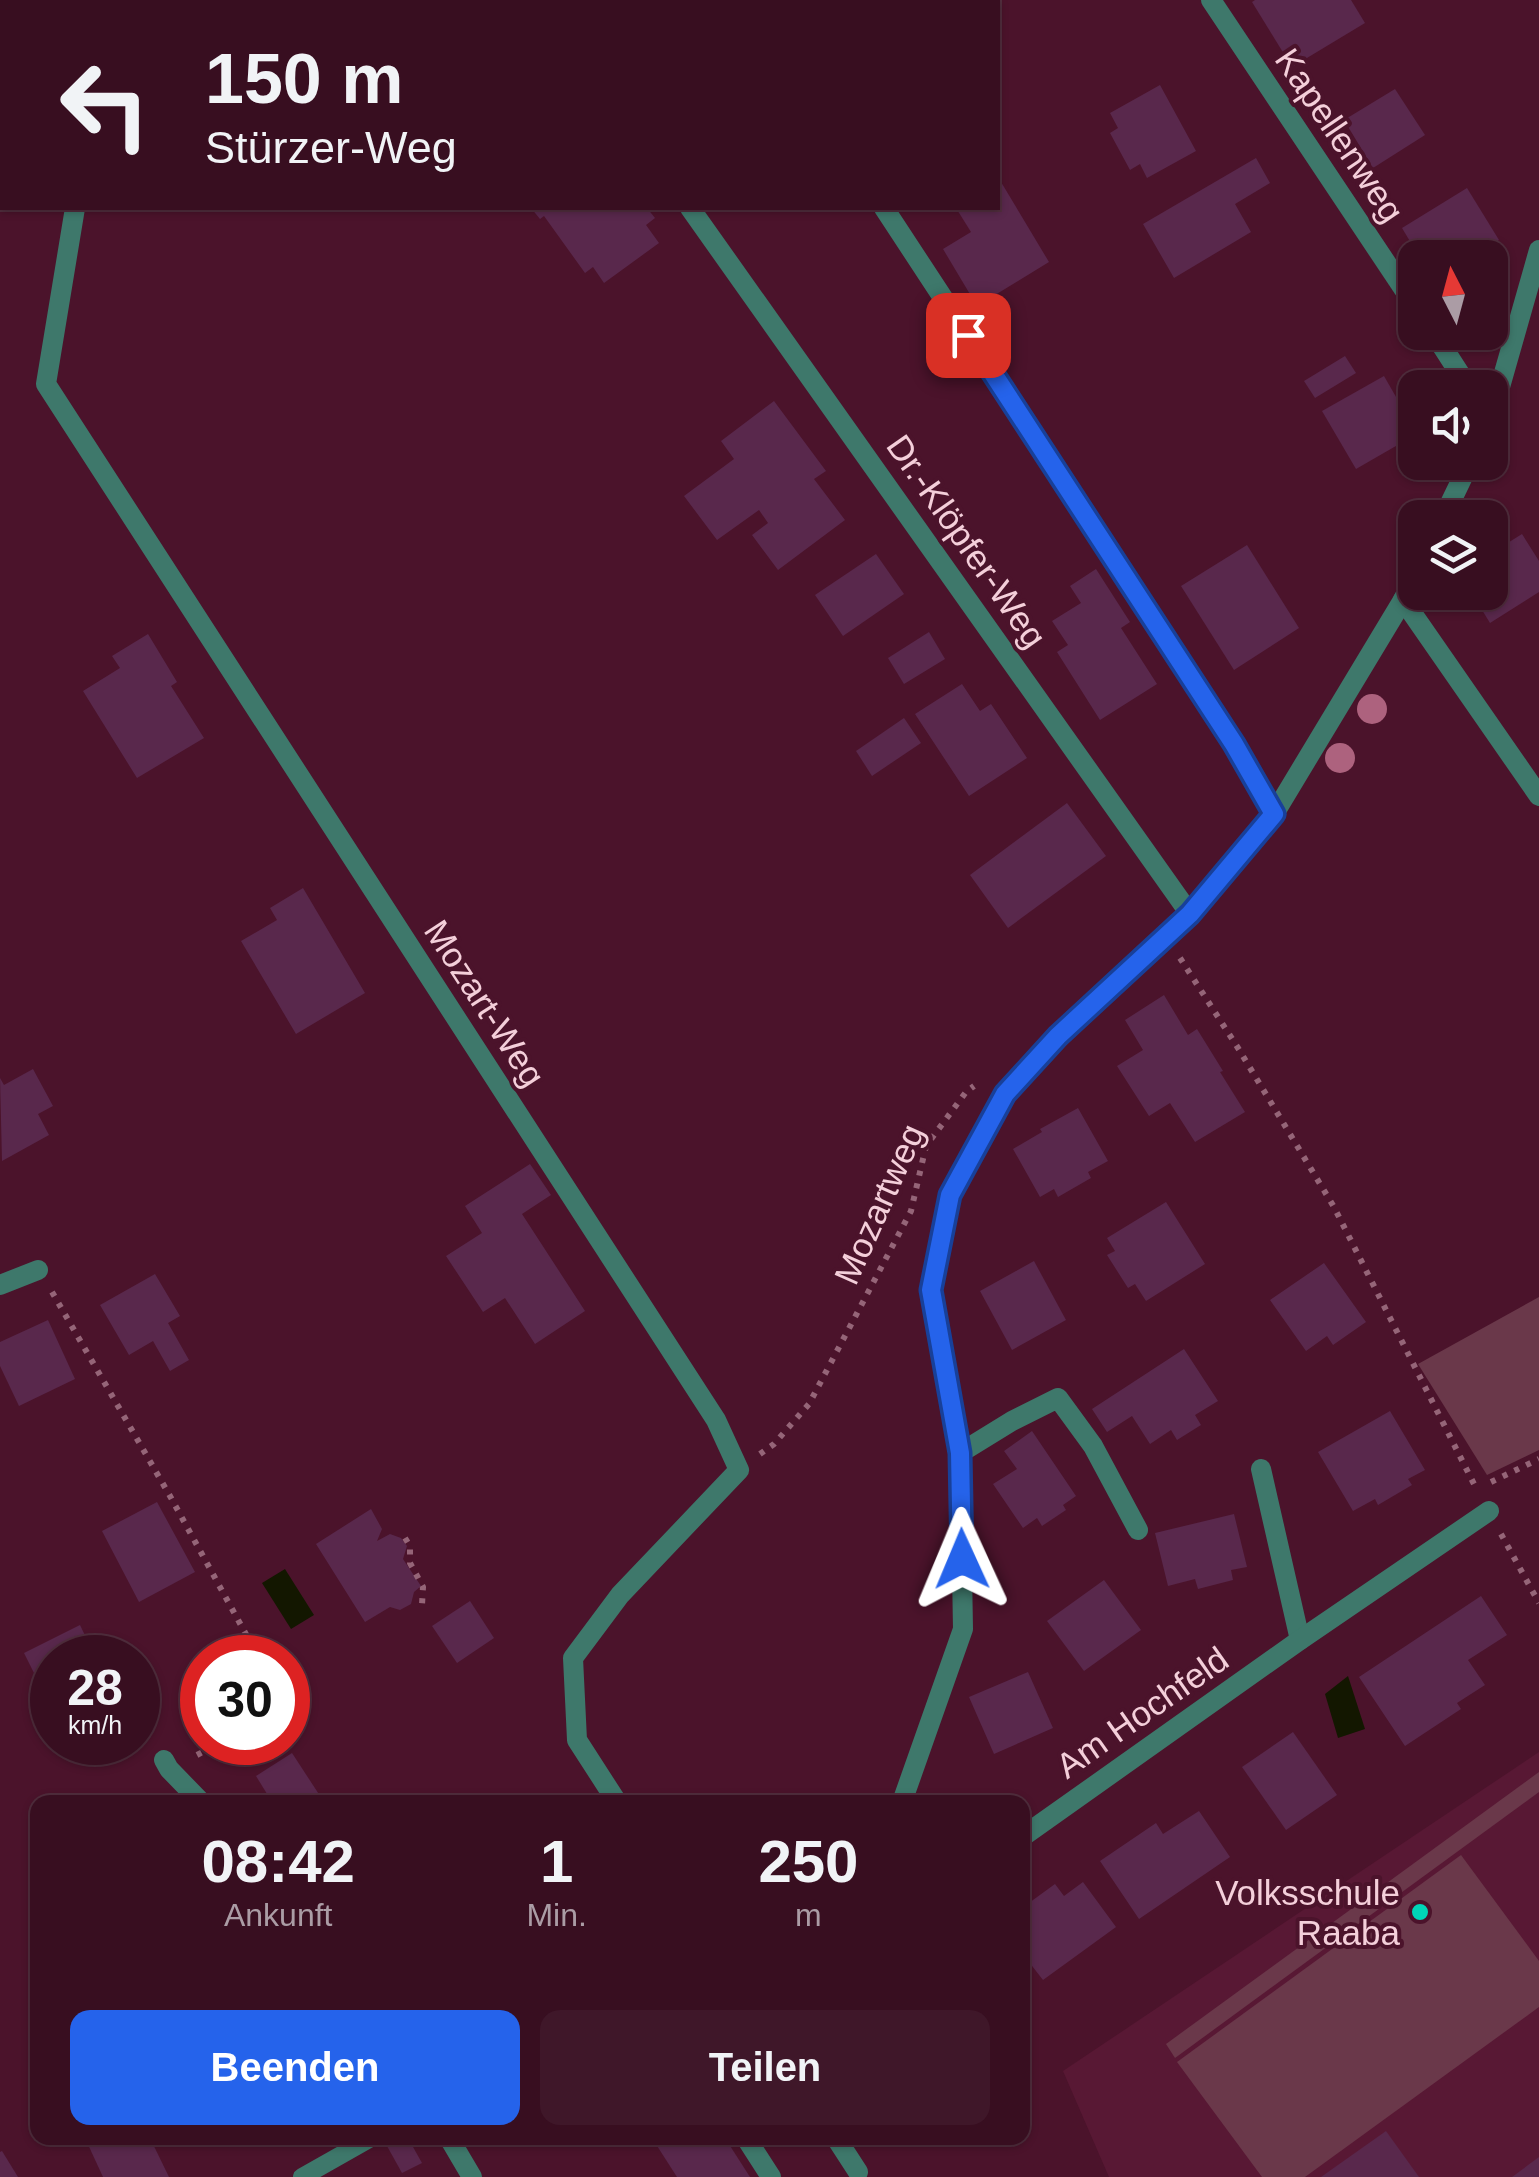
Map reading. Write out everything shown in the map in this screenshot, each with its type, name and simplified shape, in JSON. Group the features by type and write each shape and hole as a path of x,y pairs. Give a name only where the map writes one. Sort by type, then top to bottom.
{"street":[{"name":"Kapellenweg","path":"1211,0 1398,280"},
{"name":"Mozart-Weg","path":"75,210 46,384 716,1420 739,1470"},
{"name":"Dr.-Klöpfer-Weg","path":"691,210 1190,914"},
{"path":"885,210 1234,744 1274,814"},
{"path":"1504,370 1539,250"},
{"path":"904,1795 962,1629 960,1453 931,1290 950,1195 1005,1094 1058,1036 1190,914 1274,814 1398,608"},
{"path":"1410,610 1539,796"},
{"path":"0,1285 38,1270"},
{"path":"960,1453 1058,1398 1093,1446 1138,1530"},
{"path":"1261,1469 1300,1640"},
{"path":"612,1795 576,1740 573,1658 620,1596 739,1470"},
{"name":"Am Hochfeld","path":"1030,1831 1488,1511"},
{"path":"164,1760 194,1795"},
{"path":"453,2145 472,2177"},
{"path":"750,2145 771,2177"},
{"path":"840,2145 858,2174"},
{"path":"858,2145 858,2174"}],"lane":[{"path":"302,2177 359,2145"}],"path":[{"path":"1166,937 1334,1208 1539,1603"},
{"name":"Mozartweg","path":"739,1470 774,1444 809,1404 911,1212 926,1146 966,1092 978,1082"},
{"path":"38,1270 246,1635"},
{"path":"1477,1489 1539,1459"},
{"path":"405,1538 410,1546 410,1562 423,1587 422,1604"}],"shaded area":[{"path":"1539,1297 1539,1450 1487,1475 1418,1364"},
{"path":"285,1569 314,1615 291,1629 262,1583"},
{"path":"1348,1676 1365,1729 1338,1738 1325,1694"},
{"name":"Volksschule Raaba","path":"1539,1752 1539,2177 1109,2177 1063,2071"},
{"path":"1539,1772 1539,1792 1175,2058 1166,2044"},
{"path":"1461,1855 1539,1961 1539,2007 1305,2177 1262,2177 1177,2062"}],"building":[{"path":"1351,0 1365,23 1292,67 1252,2"},
{"path":"1160,85 1196,151 1147,178 1140,164 1130,170 1110,133 1118,128 1110,113"},
{"path":"1395,89 1425,135 1373,168 1344,120"},
{"path":"1256,158 1270,183 1235,204 1251,232 1174,278 1143,224"},
{"path":"1000,180 1049,262 977,306 943,249 971,232 957,210 1000,210"},
{"path":"1467,188 1499,240 1409,240 1402,228"},
{"path":"533,210 649,210 655,218 646,225 659,243 604,283 593,267 585,273 544,216 540,219"},
{"path":"1345,356 1356,373 1315,398 1304,381"},
{"path":"1384,376 1398,400 1398,445 1356,469 1322,411"},
{"path":"774,401 826,471 814,479 845,520 778,570 752,535 768,523 759,510 717,540 684,496 734,459 721,441"},
{"path":"1522,534 1539,561 1539,592 1490,623 1482,610 1508,610 1508,543"},
{"path":"1247,545 1299,628 1234,670 1181,586"},
{"path":"876,554 904,594 843,636 815,595"},
{"path":"1096,569 1130,622 1121,628 1157,684 1100,720 1057,652 1068,645 1052,621 1081,603 1070,586"},
{"path":"929,632 945,659 904,684 888,658"},
{"path":"148,634 177,682 171,686 204,738 137,778 83,691 120,668 112,656"},
{"path":"962,684 980,711 991,704 1027,758 969,796 915,714"},
{"path":"904,718 921,743 872,776 856,751"},
{"path":"1067,803 1106,856 1008,928 970,875"},
{"path":"303,888 365,993 296,1034 241,941 277,920 270,908"},
{"path":"1164,995 1188,1035 1197,1029 1245,1112 1195,1142 1170,1103 1149,1116 1117,1066 1143,1050 1125,1020"},
{"path":"33,1069 53,1106 38,1114 49,1135 2,1161 0,1078 4,1085"},
{"path":"1078,1108 1108,1161 1088,1172 1091,1178 1058,1197 1054,1189 1040,1197 1013,1149"},
{"path":"530,1164 551,1195 522,1214 585,1311 535,1344 505,1298 483,1312 446,1256 482,1233 465,1206"},
{"path":"1166,1202 1205,1264 1146,1301 1135,1284 1128,1288 1107,1255 1115,1251 1107,1238"},
{"path":"1034,1261 1066,1320 1012,1350 980,1291"},
{"path":"1324,1263 1366,1322 1333,1345 1327,1336 1306,1351 1270,1300"},
{"path":"155,1274 180,1316 168,1323 189,1360 170,1371 153,1341 129,1355 100,1305"},
{"path":"48,1320 75,1379 19,1406 0,1366 0,1342"},
{"path":"1184,1349 1218,1401 1195,1415 1201,1425 1177,1440 1171,1430 1150,1444 1132,1416 1107,1432 1092,1409"},
{"path":"1390,1411 1425,1470 1408,1479 1412,1485 1378,1505 1375,1499 1353,1511 1318,1452"},
{"path":"1032,1431 1076,1496 1063,1505 1066,1510 1042,1526 1037,1518 1023,1528 993,1484 1017,1469 1004,1451"},
{"path":"157,1502 195,1572 139,1602 102,1531"},
{"path":"371,1509 382,1529 377,1541 390,1534 401,1538 407,1546 403,1559 421,1586 414,1592 411,1604 400,1610 390,1607 365,1622 316,1544"},
{"path":"1234,1514 1247,1567 1231,1570 1233,1580 1198,1589 1195,1579 1168,1586 1155,1533"},
{"path":"1104,1580 1141,1630 1084,1671 1047,1621"},
{"path":"1481,1596 1507,1635 1468,1660 1485,1685 1457,1703 1461,1709 1405,1746 1359,1677"},
{"path":"470,1601 494,1638 457,1663 432,1626"},
{"path":"80,1625 85,1635 60,1635"},
{"path":"1028,1672 1053,1728 994,1754 969,1697"},
{"path":"1293,1732 1337,1795 1286,1830 1242,1767"},
{"path":"273,1765 300,1765 319,1795 268,1795 256,1776"},
{"path":"1199,1811 1230,1857 1139,1919 1100,1861 1156,1823 1163,1834"},
{"path":"1083,1882 1116,1927 1043,1980 1030,1963 1030,1902 1055,1884 1064,1896"},
{"path":"1386,2131 1419,2177 1321,2177"},
{"path":"88,2145 153,2145 169,2177 103,2177"},
{"path":"412,2145 422,2163 402,2173 387,2146"},
{"path":"656,2145 729,2145 750,2177 677,2177"},
{"path":"2,2151 18,2177 0,2177"},
{"path":"1539,2157 1539,2177 1512,2177"}],"place":[{"name":"Volksschule Raaba","path":"1420,1912"}],"route":[{"path":"962,1559 960,1453 931,1290 950,1195 1005,1094 1058,1036 1190,914 1274,814 1234,744 968,335"}]}
